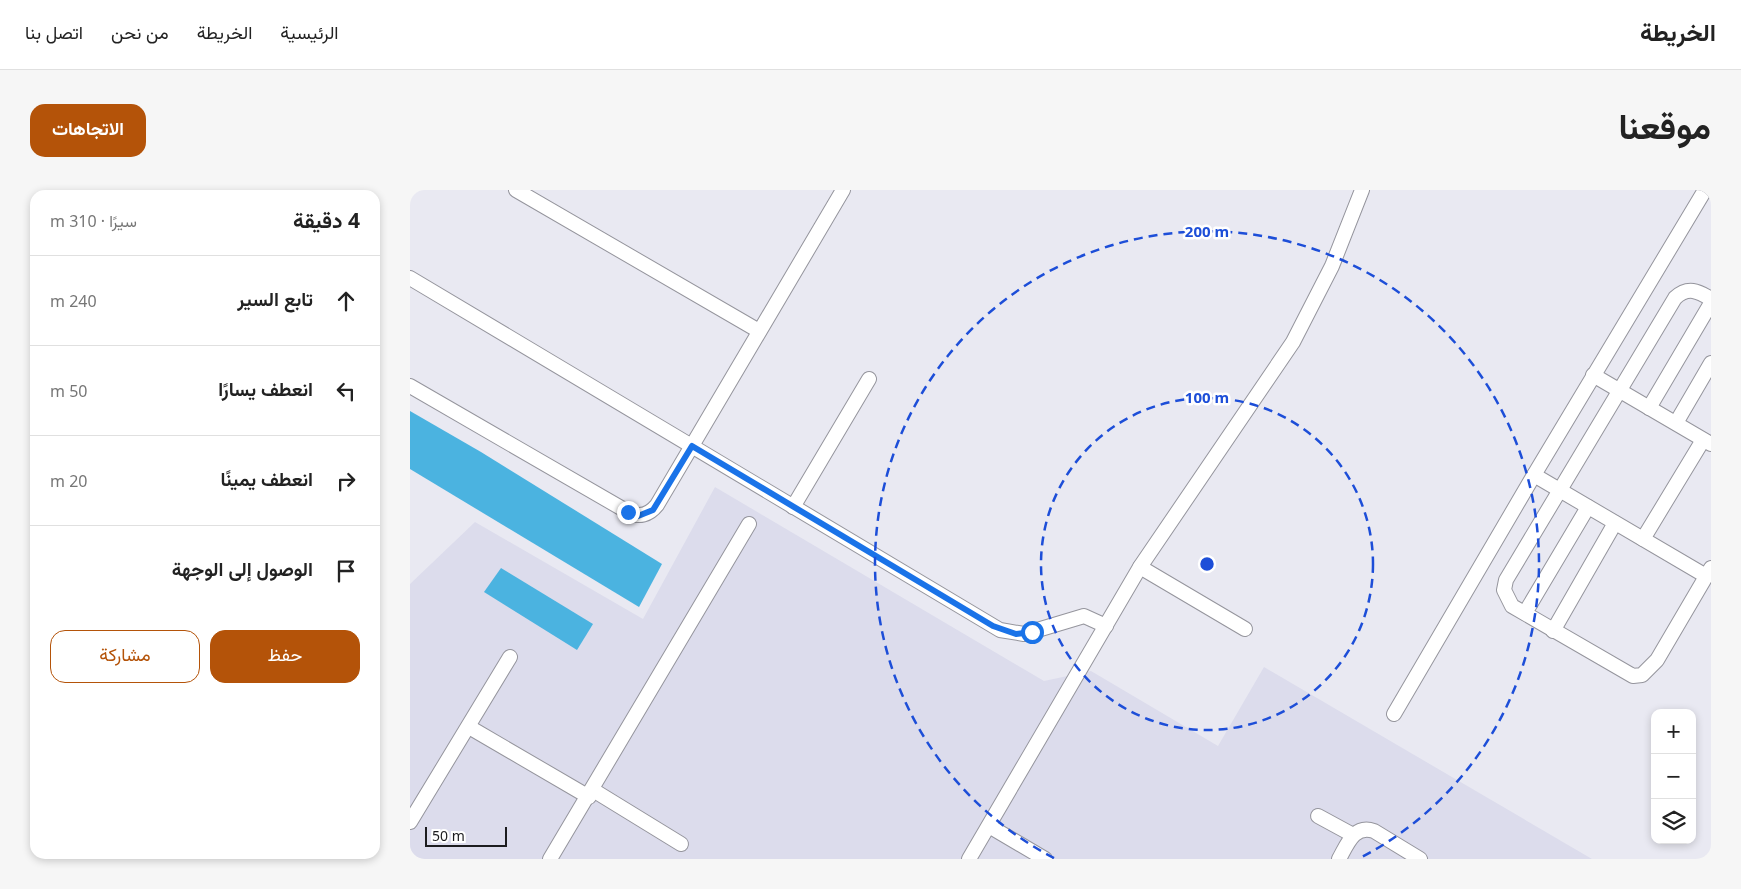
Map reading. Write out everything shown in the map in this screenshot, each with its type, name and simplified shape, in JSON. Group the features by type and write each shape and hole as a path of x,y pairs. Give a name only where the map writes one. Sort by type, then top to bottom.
{"street":[{"path":"516,190 759,331"},
{"path":"410,386 633,515 644,515 653,510 843,190"},
{"path":"969,859 1140,567 1293,342 1332,266 1362,190"},
{"path":"1394,714 1593,375 1705,190"},
{"path":"410,278 1000,630 1024,634 1084,616 1106,626"},
{"path":"1534,475 1561,491 1588,507 1615,522 1643,539 1709,572 1657,660 1642,675 1633,676 1622,672 1512,606 1506,598 1504,590 1506,580 1561,491 1621,391 1675,298 1682,292 1690,290 1698,291 1711,299"},
{"path":"1650,408 1711,303"},
{"path":"1676,423 1711,363"},
{"path":"1593,375 1707,442 1643,539"},
{"path":"793,507 869,379"},
{"path":"1524,613 1588,507"},
{"path":"1553,630 1615,522"},
{"path":"550,859 591,794 749,524"},
{"path":"1140,567 1246,629"},
{"path":"410,822 510,657"},
{"path":"469,727 681,844"},
{"path":"1318,816 1353,835"},
{"path":"989,826 1045,859"},
{"path":"1339,859 1353,835 1360,830 1369,829 1420,859"}],"shaded area":[{"path":"715,487 1044,681 1091,671 1218,746 1264,667 1592,859 410,859 410,584 475,522 643,619"}],"water":[{"path":"410,411 481,452 662,564 639,607 410,469"},
{"path":"501,568 593,624 577,650 484,592"}],"route":[{"path":"628,512 638,516 653,510 692,446 1000,630 1016,634 1032,632"}]}
